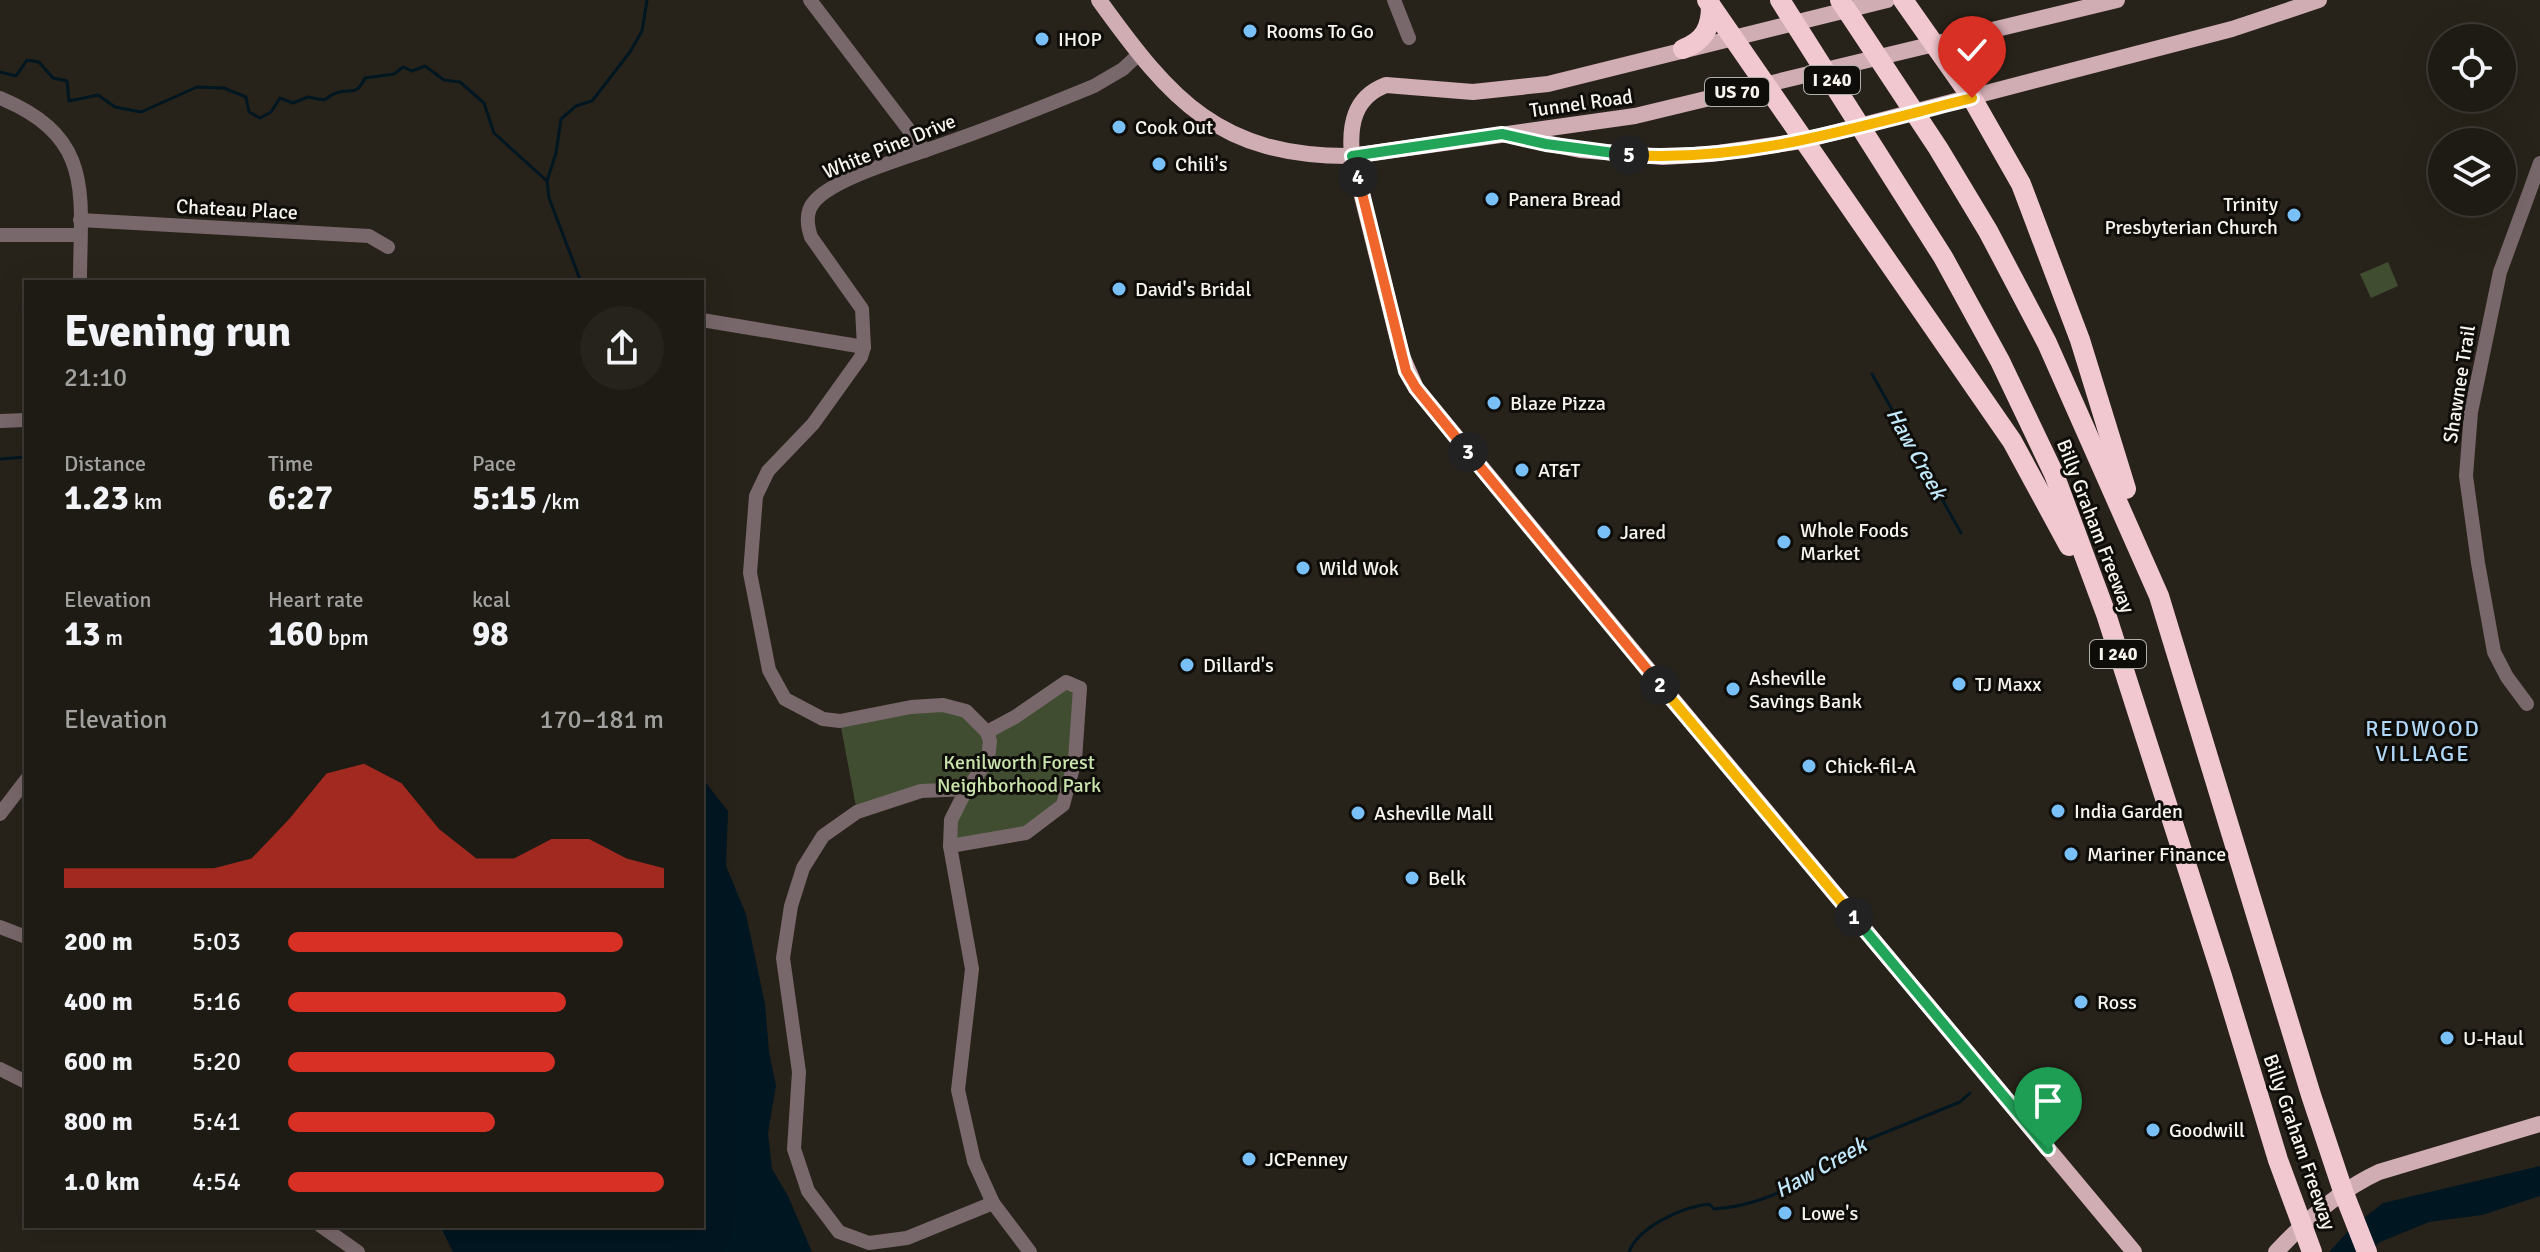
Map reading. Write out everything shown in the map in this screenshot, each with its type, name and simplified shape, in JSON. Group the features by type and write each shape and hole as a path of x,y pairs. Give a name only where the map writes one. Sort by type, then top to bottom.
{"highway":[{"name":"Billy Graham Freeway","path":"1780,0 1943,257 2000,361 2054,474 2106,614 2283,1176 2312,1252"},
{"name":"Billy Graham Freeway","path":"1840,0 1938,148 1988,231 2047,343 2159,596 2326,1141 2367,1252"},
{"path":"1903,0 1972,98 2008,157 2033,213 2080,340 2159,596"},
{"path":"1709,3 2012,441 2106,614"},
{"path":"1683,49 1704,37 1711,21 1709,3"}],"main road":[{"name":"Tunnel Road","path":"1099,0 1160,80 1202,117 1238,136 1303,154 1352,156 1635,116 2117,0"},
{"path":"1887,0 1548,84 1473,92 1386,85 1376,89 1358,106 1352,124 1352,156 1402,356 1416,388 2134,1252"},
{"path":"1502,134 1580,150 1663,157 1711,154 1797,133 1972,98 2053,74 2232,29 2319,0"},
{"path":"2276,1252 2357,1182 2379,1172 2540,1124"}],"street":[{"path":"810,0 925,151"},
{"path":"1394,0 1409,38"},
{"name":"White Pine Drive","path":"864,347 862,309 811,237 807,225 814,201 829,188 1094,86 1123,69 1139,54"},
{"path":"0,98 33,114 55,132 78,172 81,196 80,280"},
{"name":"Shawnee Trail","path":"2527,704 2507,677 2494,652 2466,476 2471,412 2500,272 2540,163"},
{"name":"Chateau Place","path":"0,235 80,227 369,236 388,247"},
{"path":"704,320 864,347 861,357 813,424 768,471 756,496 750,573 769,670 785,699 823,719 840,721 911,707 943,705 966,711 987,732 990,741 988,759 951,820 950,846 972,969 958,1090 974,1161 993,1203 1030,1252"},
{"path":"0,421 24,420"},
{"path":"950,846 1026,833 1063,805 1075,760 1080,688 1066,682 987,732"},
{"path":"0,814 24,783"},
{"path":"968,789 921,791 857,812 823,836 803,868 791,906 783,958 799,1072 794,1149 808,1191 839,1232 869,1243 907,1238 993,1203"},
{"path":"0,927 24,936"},
{"path":"0,1069 24,1081"},
{"path":"324,1228 358,1252"}],"green space":[{"path":"2388,262 2398,286 2371,298 2360,274"},
{"name":"Kenilworth Forest Neighborhood Park","path":"1066,682 1080,688 1063,805 1026,833 950,846 960,788 857,812 840,722 943,705 987,732"}],"water":[{"path":"704,781 728,811 726,866 746,914 765,1004 776,1086 768,1133 772,1169 788,1196 812,1252 453,1252 441,1228 704,1228"},
{"path":"2540,1166 2540,1196 2482,1215 2429,1222 2380,1242 2368,1252 2329,1252 2351,1228 2383,1203"}],"waterway":[{"path":"580,280 549,198 547,181 556,153 561,119 576,106 592,101 630,52 642,31 647,0"},
{"path":"0,72 16,76 27,60 39,62 53,78 67,81 69,101 98,95 115,107 141,112 197,87 224,88 246,97 249,112 260,118 271,112 280,98 293,103 308,97 324,100 341,91 356,90 365,78 394,74 403,67 412,71 425,66 444,80 460,82 484,103 494,133 547,181"},
{"name":"Haw Creek","path":"1872,374 1961,533"},
{"path":"0,459 24,457"},
{"name":"Haw Creek","path":"1629,1252 1642,1234 1663,1219 1709,1204 1714,1209 1763,1199 1797,1182 1837,1152 1960,1102 1970,1093"}],"place":[{"name":"Rooms To Go","path":"1250,31"},
{"name":"IHOP","path":"1042,39"},
{"name":"Cook Out","path":"1119,127"},
{"name":"Chili's","path":"1159,164"},
{"name":"Panera Bread","path":"1492,199"},
{"name":"Trinity Presbyterian Church","path":"2294,215"},
{"name":"David's Bridal","path":"1119,289"},
{"name":"Blaze Pizza","path":"1494,403"},
{"name":"AT&T","path":"1522,470"},
{"name":"Jared","path":"1604,532"},
{"name":"Whole Foods Market","path":"1784,542"},
{"name":"Wild Wok","path":"1303,568"},
{"name":"Dillard's","path":"1187,665"},
{"name":"TJ Maxx","path":"1959,684"},
{"name":"Asheville Savings Bank","path":"1733,689"},
{"name":"Chick-fil-A","path":"1809,766"},
{"name":"India Garden","path":"2058,811"},
{"name":"Asheville Mall","path":"1358,813"},
{"name":"Mariner Finance","path":"2071,854"},
{"name":"Belk","path":"1412,878"},
{"name":"Ross","path":"2081,1002"},
{"name":"U-Haul","path":"2447,1038"},
{"name":"Goodwill","path":"2153,1130"},
{"name":"JCPenney","path":"1249,1159"},
{"name":"Lowe's","path":"1785,1213"}],"district":[{"name":"REDWOOD VILLAGE","path":"2423,740"}],"route":[{"path":"1972,98 1802,141 1711,154 1663,157 1614,154 1502,134 1352,156 1406,371 1416,388 2048,1149"}]}
